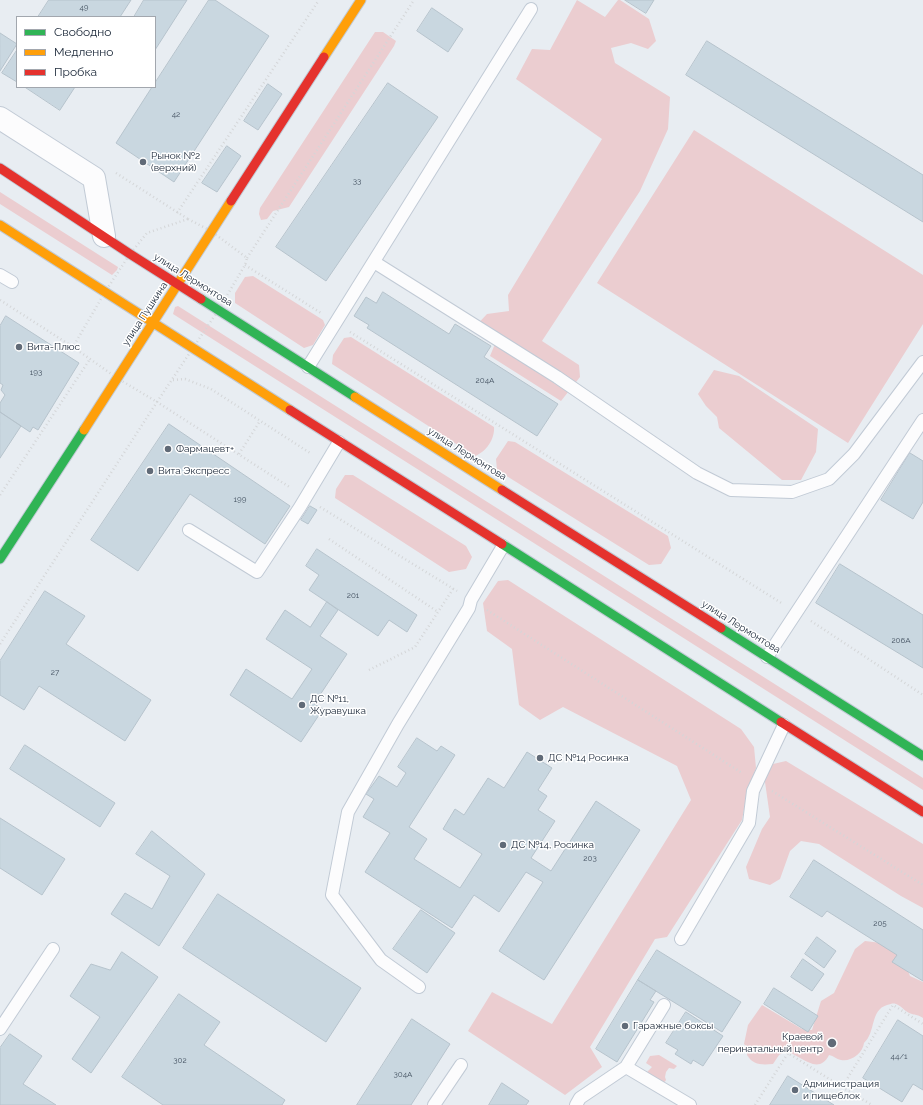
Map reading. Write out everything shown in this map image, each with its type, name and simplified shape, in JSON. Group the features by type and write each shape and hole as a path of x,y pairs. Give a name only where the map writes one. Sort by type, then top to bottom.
{"main road":[{"name":"улица Пушкина","path":"0,559 361,0"},
{"name":"улица Лермонтова","path":"0,168 308,366 923,756"},
{"path":"0,225 923,812"}],"street":[{"path":"0,118 94,178 104,236"}],"lane":[{"path":"308,366 531,9"},
{"path":"374,262 557,377 697,473 731,490 792,492 829,479 854,454 923,362"},
{"path":"0,275 12,282"},
{"path":"768,657 923,420"},
{"path":"189,530 257,572 339,442"},
{"path":"419,987 381,960 332,895 348,812 398,724 469,608 471,600 503,546"},
{"path":"680,940 749,823 753,791 784,725"},
{"path":"0,1029 53,949"},
{"path":"576,1105 580,1098 626,1067 664,1005"},
{"path":"434,1105 461,1065"},
{"path":"626,1067 690,1105"}],"path":[{"path":"177,212 319,0"},
{"path":"247,258 414,0"},
{"path":"245,265 796,612 923,695"},
{"path":"0,300 73,347"},
{"path":"0,495 90,359"},
{"path":"172,380 185,379 211,389 310,453"},
{"path":"0,644 157,402 305,498 471,600 923,885"},
{"path":"239,454 260,421"},
{"path":"329,539 438,612"},
{"path":"369,670 415,647 453,589"},
{"path":"842,1087 893,1005 923,1024"},
{"path":"755,1105 788,1053 872,1105"}],"shaded area":[{"path":"577,0 605,17 618,0 620,0 649,19 656,41 648,49 631,43 611,48 615,63 670,97 668,129 640,191 542,341 579,365 580,377 561,401 490,356 495,344 472,330 487,314 509,311 508,295 602,139 516,79 532,49 550,50"},
{"path":"375,32 383,32 396,41 394,46 289,207 273,211 267,219 261,220 259,214 260,208"},
{"path":"694,130 923,275 923,324 848,443 597,283"},
{"path":"0,192 118,267 117,270 112,275 0,204"},
{"path":"253,276 323,320 325,325 313,345 304,348 235,303 235,293 245,277"},
{"path":"178,306 923,778 923,790 173,314 175,307"},
{"path":"351,337 494,427 493,436 486,448 475,456 332,364 333,355 344,338"},
{"path":"714,370 739,376 818,429 816,452 801,480 782,480 719,428 717,417 706,406 698,394"},
{"path":"508,441 515,442 668,536 671,548 661,564 649,565 497,470 496,459"},
{"path":"345,475 353,475 466,546 472,557 466,569 449,572 335,498 336,489"},
{"path":"508,580 741,729 754,747 756,768 747,793 742,820 667,937 655,939 590,1047 602,1067 565,1095 468,1031 492,992 552,1024 691,800 677,766 563,707 540,720 519,705 512,649 487,631 483,603 498,581"},
{"path":"786,761 923,844 923,908 901,896 819,844 801,841 790,851 780,879 770,885 749,879 746,867 762,829 770,817 764,775 773,764"},
{"path":"865,941 898,945 910,976 923,982 923,1018 906,1011 895,1004 887,1005 875,1016 868,1038 859,1053 849,1060 841,1060 829,1055 825,1061 820,1064 814,1064 785,1051 779,1055 773,1064 758,1064 752,1061 747,1055 748,1048 744,1044 748,1025 762,1005 802,1029 812,1030 821,1001 834,993 855,949"},
{"path":"659,1055 677,1066 674,1069 669,1068 666,1072 666,1080 664,1083 646,1077 647,1072 652,1067 646,1063 650,1056"}],"building":[{"path":"49,0 131,0 121,16 39,16"},
{"path":"144,0 187,0 156,48 156,16 135,16"},
{"path":"209,0 215,0 269,36 174,182 116,143 151,88 156,88 156,81"},
{"path":"625,0 654,0 646,13"},
{"path":"432,8 463,29 448,52 417,31"},
{"path":"0,33 16,43 16,46 0,71"},
{"path":"707,41 923,175 923,222 686,75"},
{"path":"16,52 16,81 2,73"},
{"path":"388,83 438,117 326,281 276,247"},
{"path":"268,84 282,94 258,130 244,121"},
{"path":"27,88 74,88 60,110"},
{"path":"227,146 241,156 217,192 202,183"},
{"path":"383,292 449,334 455,324 491,346 484,357 558,404 537,436 367,328 369,325 354,316 366,297 376,303"},
{"path":"6,316 79,363 38,430 33,427 30,432 0,412 0,403 5,395 1,390 3,385 0,383 0,326"},
{"path":"0,412 21,426 0,458"},
{"path":"169,424 290,506 265,544 190,494 138,571 91,540"},
{"path":"910,453 923,461 923,502 913,519 881,500"},
{"path":"310,506 317,510 308,524 301,520"},
{"path":"317,549 417,615 407,632 389,620 378,636 309,590 319,575 306,566"},
{"path":"840,564 923,615 923,668 816,603"},
{"path":"45,591 85,616 66,644 151,700 125,741 39,686 24,710 0,695 0,661"},
{"path":"327,602 338,610 320,636 347,654 314,704 323,709 301,742 230,695 246,669 292,699 312,669 266,639 285,610 310,627"},
{"name":"ДС №14, Росинка","path":"417,738 437,751 441,746 455,755 409,827 427,839 414,859 460,888 482,854 443,829 455,809 464,815 488,778 504,788 527,752 552,768 538,790 547,796 538,810 555,821 531,858 551,871 596,801 640,830 544,980 499,951 543,882 526,872 499,912 474,895 452,928 365,872 390,833 363,817 374,799 366,794 379,776 397,787 406,773 398,767"},
{"path":"25,745 115,803 100,827 10,769"},
{"path":"0,818 65,859 42,895 0,868"},
{"path":"152,831 205,874 159,946 111,914 125,893 152,909 170,876 136,854"},
{"path":"814,860 923,930 923,981 892,962 897,955 827,911 822,917 790,897"},
{"path":"218,894 361,988 326,1042 183,948"},
{"path":"421,910 455,933 427,973 393,949"},
{"path":"817,937 836,951 824,968 805,954"},
{"path":"657,950 741,1002 722,1032 638,980"},
{"path":"122,952 158,977 91,1073 72,1059 100,1017 70,996 91,964 110,970"},
{"path":"803,959 824,974 812,991 791,977"},
{"name":"Гаражные боксы","path":"638,980 656,991 650,1000 654,1002 617,1062 596,1049"},
{"path":"774,988 818,1016 808,1032 764,1004"},
{"path":"179,994 220,1022 204,1045 285,1100 282,1105 163,1105 122,1077"},
{"path":"686,1012 723,1036 703,1066 693,1060 691,1064 675,1054 678,1050 666,1043"},
{"path":"412,1019 450,1044 411,1105 357,1105"},
{"path":"898,1020 923,1036 923,1090 913,1084 902,1102 863,1078"},
{"path":"10,1034 42,1056 23,1084 56,1105 0,1105 0,1048"},
{"name":"Администрация и пищеблок","path":"788,1076 834,1105 770,1105"},
{"path":"502,1083 529,1101 526,1105 489,1105"}],"traffic: fast":[{"path":"201,299 355,397"},
{"path":"0,559 84,430"},
{"path":"502,544 781,722"},
{"path":"721,628 923,756"}],"traffic: slow":[{"path":"324,57 361,0"},
{"path":"84,430 231,201"},
{"path":"0,225 290,410"},
{"path":"355,397 502,490"}],"traffic: jam":[{"path":"231,201 324,57"},
{"path":"0,168 201,299"},
{"path":"290,410 502,544"},
{"path":"502,490 721,628"},
{"path":"781,722 923,812"}],"place":[{"name":"Рынок №2 (верхний)","path":"143,162"},
{"name":"Вита-Плюс","path":"19,347"},
{"name":"Фармацевт+","path":"168,449"},
{"name":"Вита Экспресс","path":"150,471"},
{"name":"ДС №11, Журавушка","path":"302,705"},
{"name":"ДС №14 Росинка","path":"540,758"},
{"name":"ДС №14, Росинка","path":"503,845"},
{"name":"Гаражные боксы","path":"625,1026"},
{"name":"Краевой перинатальный центр","path":"832,1043"},
{"name":"Администрация и пищеблок","path":"795,1090"}]}
